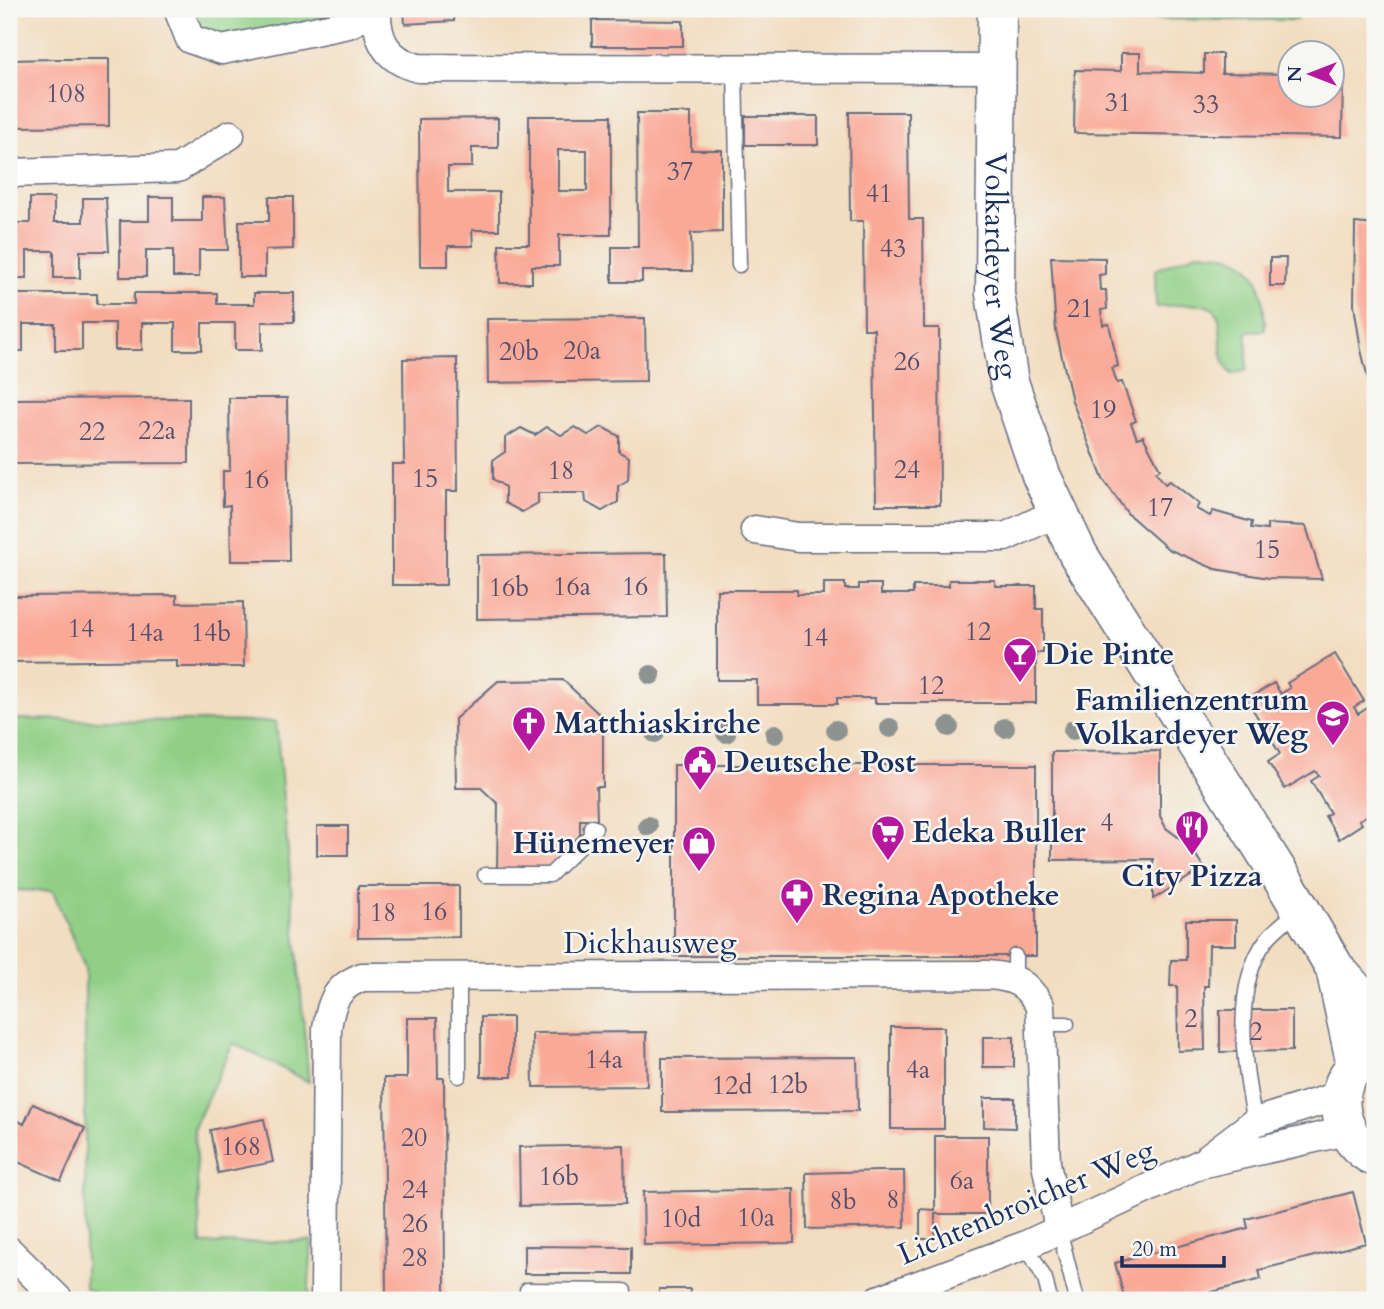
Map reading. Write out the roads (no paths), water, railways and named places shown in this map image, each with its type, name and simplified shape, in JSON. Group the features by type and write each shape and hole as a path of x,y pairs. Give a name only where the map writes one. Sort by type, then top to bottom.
{"street":[{"path":"178,9 190,39 222,50 348,24 365,16 369,9"},
{"path":"377,9 379,38 390,55 401,63 418,68 996,69"},
{"name":"Volkardeyer Weg","path":"997,9 995,294 1009,382 1041,475 1077,554 1335,968 1375,1013"},
{"path":"9,173 178,168 230,135"},
{"path":"755,530 798,537 1005,537 1058,512"},
{"name":"Dickhausweg","path":"326,1300 327,1028 331,1004 339,991 362,977 1015,967 1054,1024 1046,1163 1059,1229"},
{"name":"Volkardeyer Weg","path":"1335,968 1354,1086"},
{"path":"1354,1086 1363,1152 1375,1157"},
{"name":"Lichtenbroicher Weg","path":"1200,1164 1255,1122 1354,1086"},
{"name":"Lichtenbroicher Weg","path":"878,1300 1026,1245 1200,1164 1354,1086"},
{"path":"9,1251 59,1300"}],"lane":[{"path":"735,68 738,265"},
{"path":"485,875 550,875 591,835 591,827 595,828"},
{"path":"1255,1122 1244,1072 1246,985 1266,940 1300,909"},
{"path":"459,976 459,1076"},
{"path":"1059,1229 1077,1300"},
{"path":"1026,1245 1045,1279 1050,1300"},
{"path":"527,1290 624,1291 623,1300"}],"place":[{"name":"Die Pinte","path":"1020,684"},
{"name":"Familienzentrum Volkardeyer Weg","path":"1333,747"},
{"name":"Matthiaskirche","path":"529,753"},
{"name":"Deutsche Post","path":"700,792"},
{"name":"City Pizza","path":"1192,857"},
{"name":"Edeka Buller","path":"888,862"},
{"name":"Hünemeyer","path":"699,873"},
{"name":"Regina Apotheke","path":"797,925"}]}
